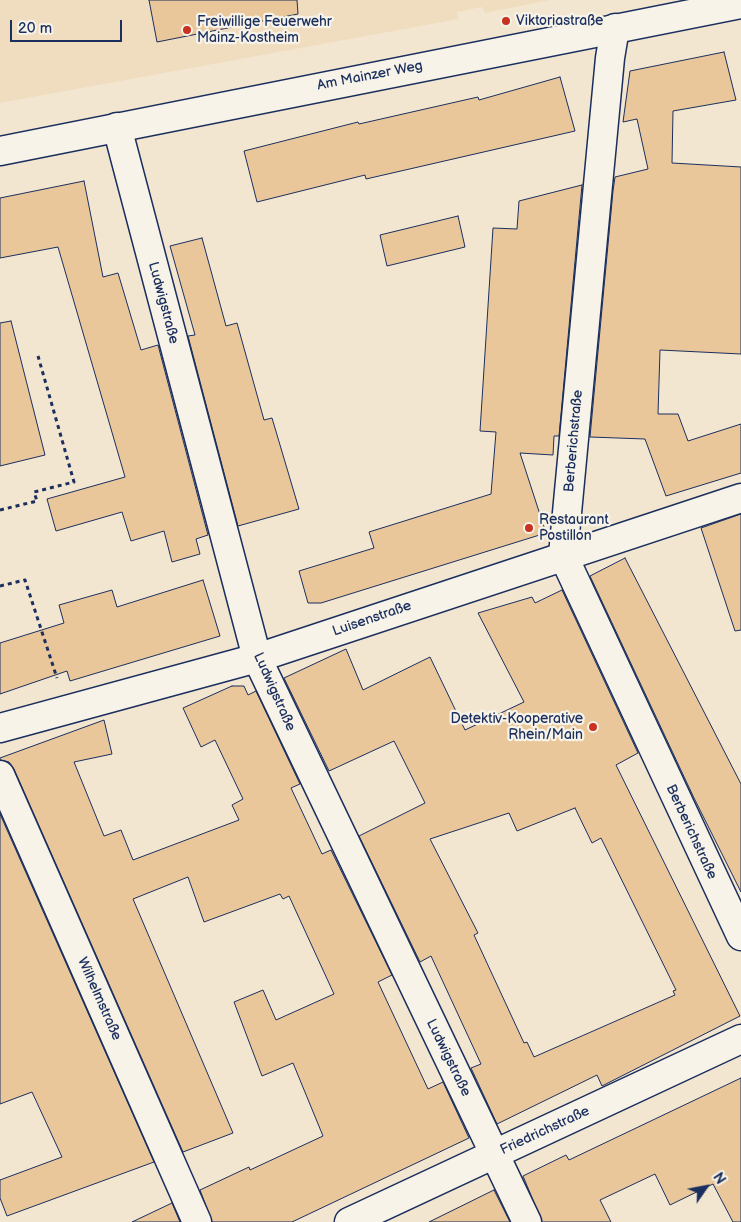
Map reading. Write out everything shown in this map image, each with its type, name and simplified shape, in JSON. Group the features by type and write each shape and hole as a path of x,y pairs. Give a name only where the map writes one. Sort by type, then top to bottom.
{"street":[{"name":"Am Mainzer Weg","path":"0,151 741,4"},
{"name":"Berberichstraße","path":"615,28 609,68 564,555 741,936"},
{"name":"Ludwigstraße","path":"117,127 257,658 527,1222"},
{"name":"Luisenstraße","path":"0,728 257,658 741,498"},
{"name":"Wilhelmstraße","path":"0,776 197,1222"},
{"name":"Friedrichstraße","path":"349,1222 741,1039"}],"path":[{"path":"0,510 36,501 34,492 74,482 38,356"},
{"path":"0,586 26,580 67,710"}],"shaded area":[{"path":"0,0 550,0 485,13 482,7 457,12 459,19 0,103"}],"building":[{"name":"Freiwillige Feuerwehr Mainz-Kostheim","path":"149,0 297,0 298,14 157,42"},
{"path":"724,52 736,100 673,111 672,163 741,167 741,354 660,350 658,414 678,414 688,441 741,424 741,473 666,496 645,439 590,437 613,191 615,177 648,169 637,119 623,122 630,71"},
{"path":"560,77 575,131 366,179 365,175 257,202 244,151 358,122 359,124 478,97 479,100"},
{"path":"84,181 103,277 118,273 141,350 158,345 208,535 196,539 200,554 172,562 164,531 131,541 122,512 56,531 47,499 125,477 58,247 0,258 0,198"},
{"path":"582,185 559,436 554,436 553,455 520,453 546,533 321,603 308,603 299,571 374,548 369,532 491,494 496,432 480,431 493,228 517,229 519,201"},
{"path":"458,216 465,247 387,266 380,235"},
{"path":"202,238 226,326 237,323 264,420 272,418 299,509 238,526 188,336 195,335 170,246"},
{"path":"11,321 45,455 0,466 0,323"},
{"path":"741,514 741,630 735,631 701,528"},
{"path":"625,558 741,784 741,892 694,798 590,576"},
{"path":"203,580 220,636 70,681 67,671 0,694 0,643 64,623 59,605 112,590 117,607"},
{"path":"562,590 638,753 616,765 740,1016 602,1086 597,1075 497,1124 471,1068 481,1064 431,956 420,962 359,836 425,803 394,741 329,771 284,678 346,649 363,690 430,657 465,730 524,702 478,613 532,597 535,603","holes":["575,808 592,843 601,838 676,990 673,991 675,995 534,1057 527,1042 524,1043 474,935 478,933 430,839 509,813 517,831"]},
{"path":"232,686 244,686 248,695 256,691 300,784 291,788 322,854 331,850 392,975 378,982 428,1089 443,1082 469,1138 292,1222 212,1222 200,1190 249,1167 250,1170 323,1136 293,1063 262,1076 234,1002 263,990 276,1020 334,994 289,896 283,899 280,894 204,922 188,877 133,899 233,1133 183,1152 14,769 9,762 0,760 0,758 104,720 112,754 74,762 104,836 121,830 133,860 239,820 232,805 243,799 215,740 201,747 183,708"},
{"path":"0,814 154,1162 7,1216 0,1198 0,1180 62,1157 32,1092 0,1104"},
{"path":"741,1078 741,1222 733,1222 713,1184 670,1205 655,1174 600,1200 611,1222 542,1222 523,1176 566,1155 569,1160"},
{"path":"494,1190 510,1222 429,1222"},
{"path":"172,1203 180,1222 132,1222"}],"place":[{"name":"Viktoriastraße","path":"506,21"},
{"name":"Freiwillige Feuerwehr Mainz-Kostheim","path":"187,30"},
{"name":"Restaurant Postillon","path":"529,528"},
{"name":"Detektiv-Kooperative Rhein/Main","path":"593,727"}]}
